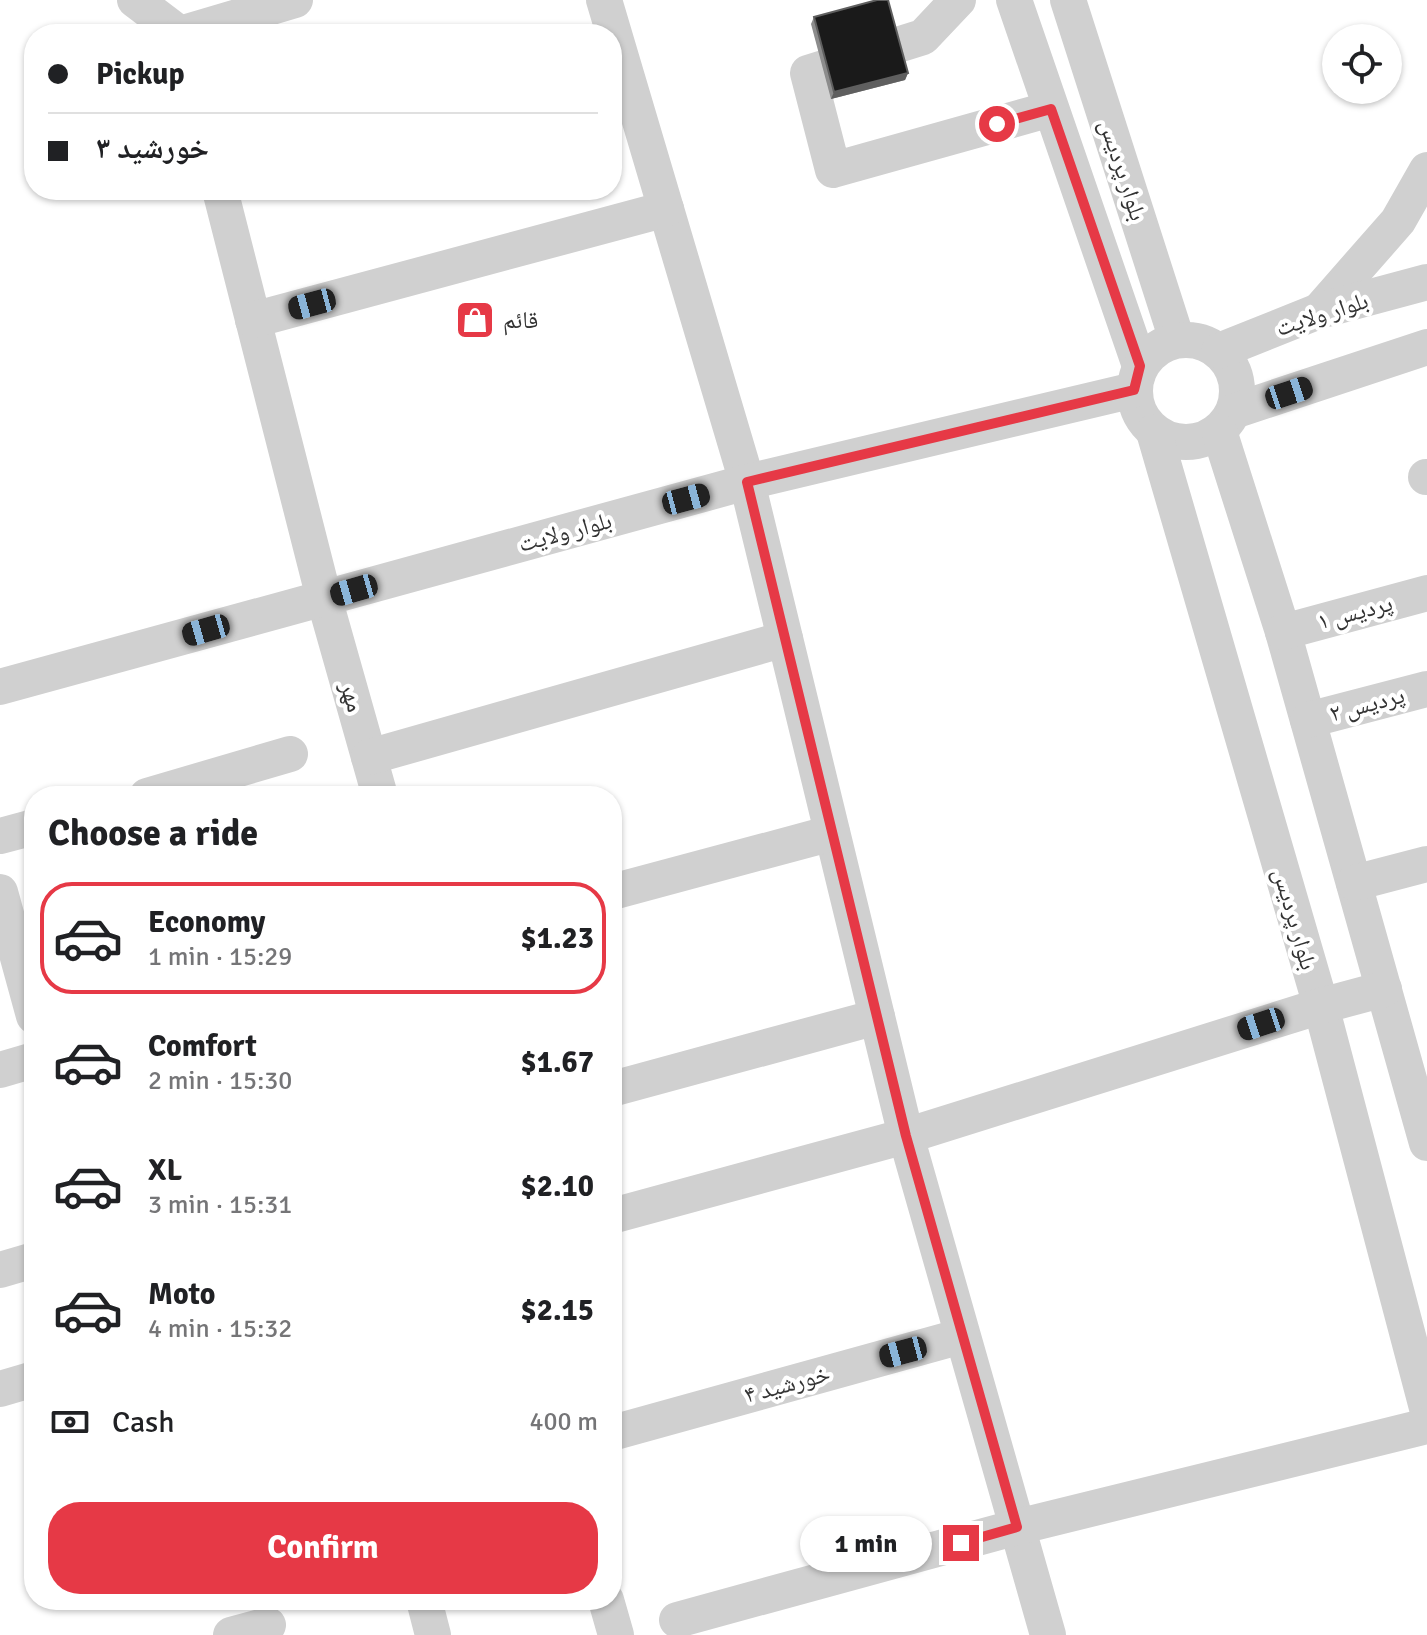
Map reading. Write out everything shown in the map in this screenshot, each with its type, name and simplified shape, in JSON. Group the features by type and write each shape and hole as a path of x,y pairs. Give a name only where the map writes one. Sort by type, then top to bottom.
{"street":[{"path":"135,0 167,24"},
{"path":"214,24 295,0"},
{"path":"604,0 611,24"},
{"path":"958,0 923,37 808,73 833,170 1051,109"},
{"name":"بلوار پردیس","path":"1014,0 1137,378"},
{"name":"بلوار پردیس","path":"1068,0 1177,340"},
{"path":"622,61 747,482 906,1136 1048,1635"},
{"path":"1319,311 1398,221 1427,170"},
{"name":"مهر","path":"223,200 324,598 377,786"},
{"path":"253,320 666,209"},
{"name":"بلوار ولایت","path":"1219,351 1319,311 1427,282"},
{"path":"1427,347 1226,421 1204,439 1187,442 1170,440 1154,432 1139,413 1137,378 1156,349 1177,340 1200,341 1219,351 1233,369 1238,390 1226,421 1384,989 1418,1080 1427,1143"},
{"name":"بلوار ولایت","path":"0,687 1137,378"},
{"name":"بلوار پردیس","path":"1154,432 1321,1006 1427,1408"},
{"name":"پردیس ۱","path":"1283,632 1427,593"},
{"path":"369,757 785,639"},
{"name":"پردیس ۲","path":"1308,720 1427,689"},
{"path":"204,786 290,754"},
{"path":"0,836 24,830"},
{"path":"622,889 832,833"},
{"path":"1354,883 1427,864"},
{"path":"0,892 24,977"},
{"path":"622,1213 906,1136 1384,989"},
{"path":"622,1086 877,1017"},
{"path":"0,1070 24,1063"},
{"path":"0,1270 24,1263"},
{"name":"خورشید ۴","path":"622,1430 962,1336"},
{"path":"0,1389 24,1382"},
{"path":"677,1620 1017,1527 1427,1426"},
{"path":"427,1610 433,1635"},
{"path":"609,1610 616,1635"},
{"path":"231,1635 268,1625"}],"building":[{"path":"877,0 888,0 908,73 834,92 814,17"}],"place":[{"name":"قائم","path":"475,320"}],"route":[{"path":"961,1543 1017,1527 906,1136 747,482 1134,390 1140,366 1051,109 997,124"}]}
